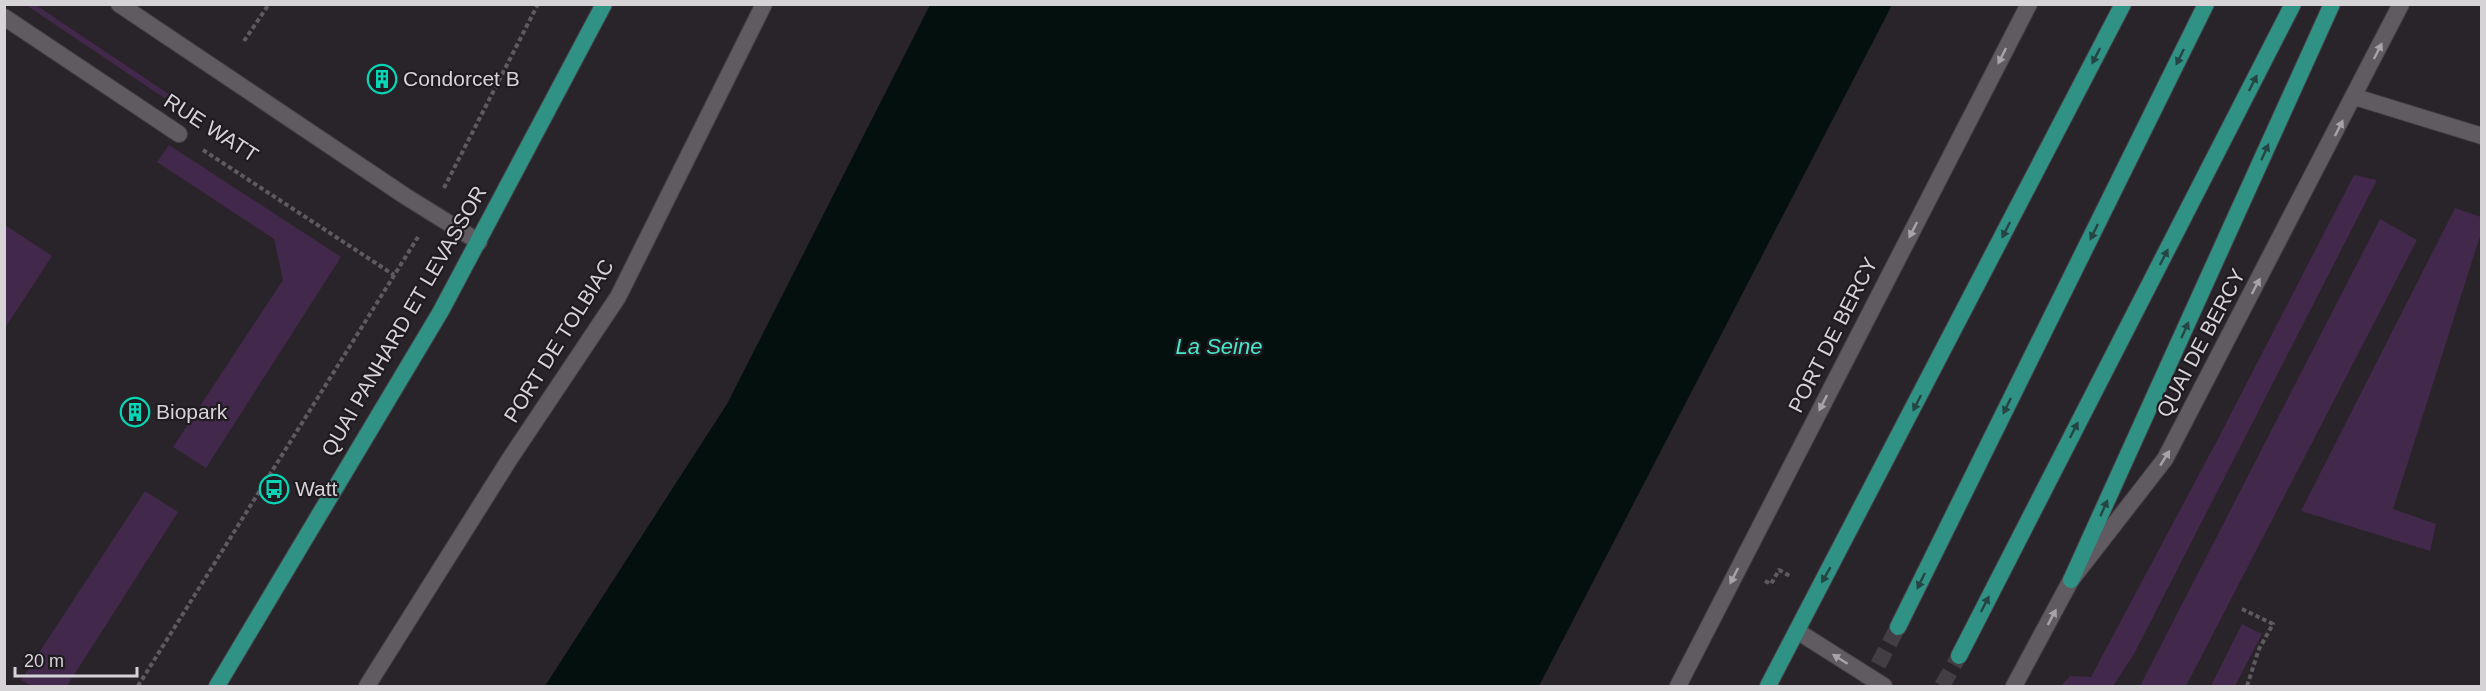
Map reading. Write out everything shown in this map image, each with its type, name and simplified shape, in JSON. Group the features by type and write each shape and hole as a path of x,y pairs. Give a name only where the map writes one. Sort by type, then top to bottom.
{"main road":[{"name":"QUAI PANHARD ET LEVASSOR","path":"217,687 427,334 479,242 604,4"},
{"path":"1768,687 2123,4"},
{"path":"1898,627 2206,4"},
{"path":"1959,656 2293,4"},
{"path":"2072,580 2332,4"}],"street":[{"path":"119,4 413,202 479,242"},
{"name":"PORT DE TOLBIAC","path":"366,687 509,460 618,297 764,4"},
{"name":"PORT DE BERCY","path":"1678,687 2029,4"},
{"name":"QUAI DE BERCY","path":"2014,687 2072,580 2165,459 2355,97 2401,4"},
{"name":"RUE WATT","path":"4,16 179,134"},
{"path":"2355,97 2481,136"},
{"path":"1797,631 1884,687"}],"path":[{"path":"244,41 269,4"},
{"name":"QUAI PANHARD ET LEVASSOR","path":"441,195 538,4"},
{"name":"RUE WATT","path":"179,134 394,275"},
{"name":"QUAI PANHARD ET LEVASSOR","path":"138,687 423,229"},
{"path":"1759,577 1771,584 1779,570 1790,576"},
{"path":"2242,609 2273,624 2259,649 2247,687"}],"shaded area":[{"path":"26,5 36,5 179,101 176,106"},
{"path":"169,145 341,257 206,468 173,447 283,280 274,239 157,162"},
{"path":"2354,175 2377,180 2134,654 2113,686 2061,686 2070,676 2091,677 2220,435"},
{"path":"2455,208 2481,217 2481,233 2393,509 2436,524 2430,551 2301,511"},
{"path":"2380,219 2417,240 2186,686 2140,686"},
{"path":"5,225 52,256 5,328"},
{"path":"145,491 178,512 67,686 31,686 21,680"},
{"path":"2242,624 2262,634 2235,686 2211,686"}],"water":[{"name":"La Seine","path":"930,5 1892,5 1539,686 545,686 727,404"}],"tunnel":[{"path":"1867,686 1898,627"},
{"path":"1942,686 1959,656"}],"place":[{"name":"Condorcet B","path":"382,79"},
{"name":"Biopark","path":"135,412"},
{"name":"Watt","path":"274,489"}]}
